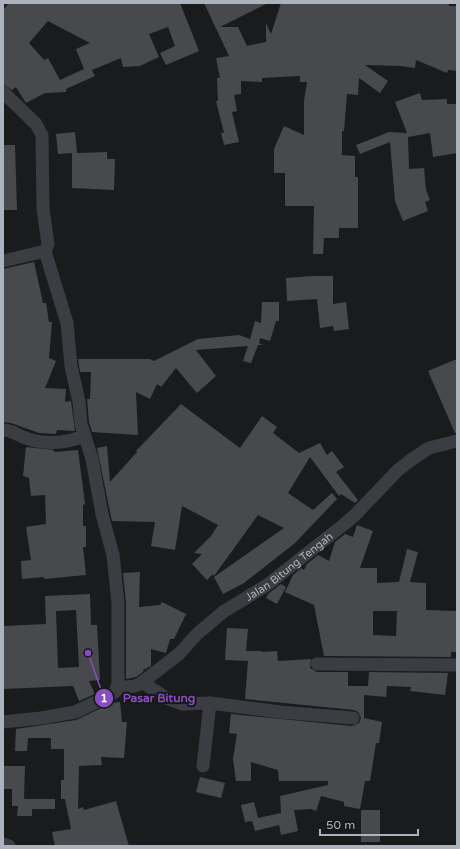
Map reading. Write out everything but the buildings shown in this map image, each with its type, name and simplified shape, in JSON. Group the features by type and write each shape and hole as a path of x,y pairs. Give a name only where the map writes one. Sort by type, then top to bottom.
{"street":[{"path":"3,92 36,124 42,135 43,209 48,244 45,251 68,330 71,366 84,436 92,458 102,514 115,564 119,635 117,688 106,698 75,712 41,718 3,722"},
{"path":"3,261 45,251"},
{"path":"3,430 9,430 28,439 52,443 66,442 84,436"},
{"name":"Jalan Bitung Tengah","path":"117,688 135,686 180,654 197,634 222,612 267,585 342,526 355,515 398,470 411,460 430,448 457,441"},
{"path":"317,664 457,665"},
{"path":"142,682 162,696 183,704 210,703 280,712 353,718"},
{"path":"204,766 210,703"},
{"path":"3,844 8,846"}],"place":[{"name":"Pasar Bitung","path":"88,653"}]}
